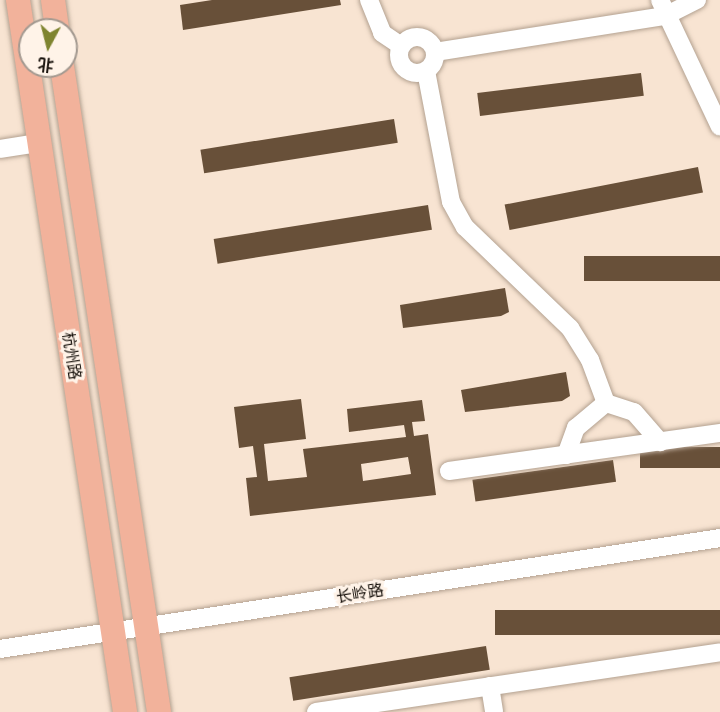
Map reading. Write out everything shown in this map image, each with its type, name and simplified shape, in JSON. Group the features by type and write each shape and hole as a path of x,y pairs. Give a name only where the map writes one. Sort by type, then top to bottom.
{"main road":[{"name":"杭州路","path":"18,0 125,712"},
{"path":"53,0 55,18"},
{"name":"杭州路","path":"64,78 159,712"}],"street":[{"path":"369,0 382,33 401,46"},
{"path":"435,52 697,0"},
{"path":"663,8 720,127"},
{"path":"401,46 422,37 435,52"},
{"path":"401,46 399,57 406,69 426,71"},
{"path":"435,52 426,71 451,202 465,227 570,328 590,360 606,403"},
{"path":"0,149 39,143"},
{"path":"606,403 634,412 660,441"},
{"path":"566,455 576,428 606,403"},
{"path":"449,471 720,433"},
{"name":"长岭路","path":"0,649 720,538"},
{"path":"316,712 720,652"},
{"path":"490,686 494,712"}],"building":[{"path":"212,0 340,0 341,5 183,30 180,5"},
{"path":"641,73 644,96 480,116 477,93"},
{"path":"394,119 398,143 204,173 200,150"},
{"path":"698,167 703,193 510,230 505,205"},
{"path":"428,205 432,230 218,264 214,239"},
{"path":"584,256 720,256 720,281 584,281"},
{"path":"505,288 509,312 501,316 403,328 400,305"},
{"path":"566,372 570,396 562,401 465,412 461,390"},
{"path":"301,399 306,439 264,444 268,481 307,477 303,449 406,437 404,425 349,432 347,409 422,400 425,421 412,422 414,436 428,434 436,495 250,516 246,478 257,477 253,446 239,448 234,407","holes":["408,457 411,474 363,481 361,464"]},
{"path":"640,447 720,447 720,468 640,468"},
{"path":"613,460 616,482 475,502 472,480"},
{"path":"495,610 720,610 720,635 495,635"},
{"path":"486,646 490,670 293,701 289,677"}]}
